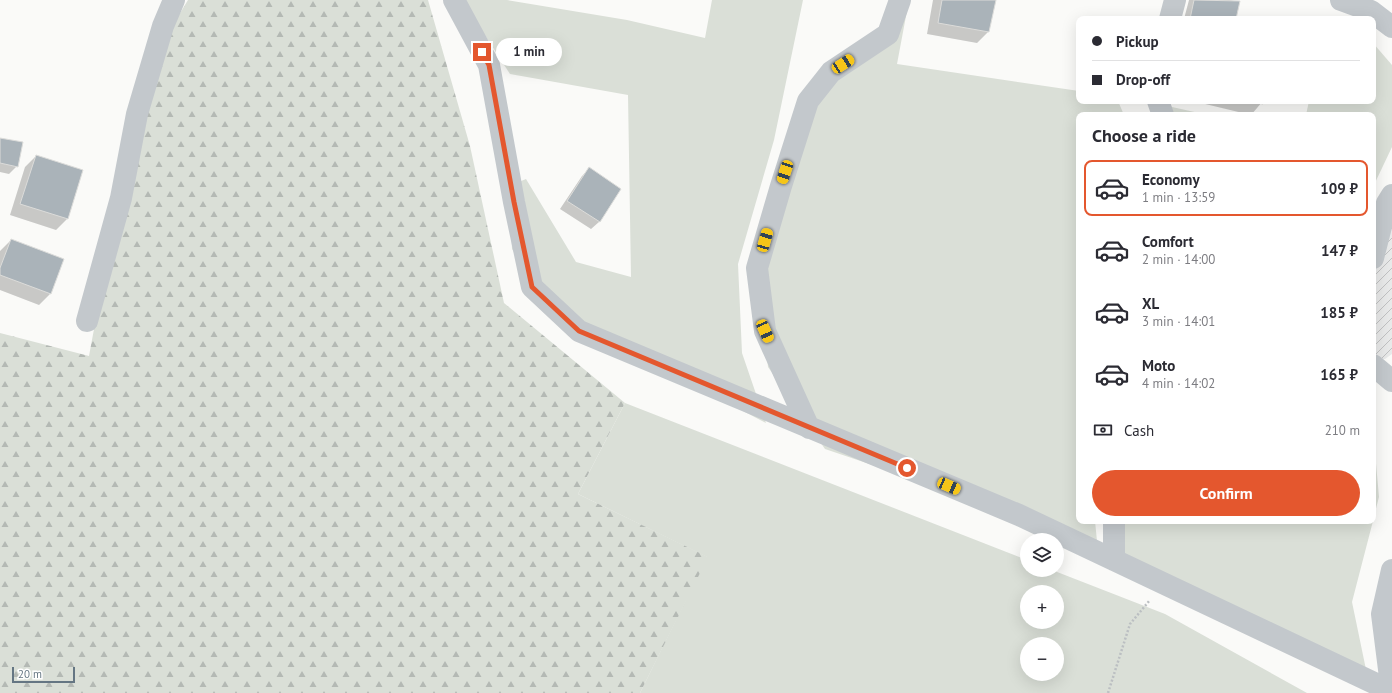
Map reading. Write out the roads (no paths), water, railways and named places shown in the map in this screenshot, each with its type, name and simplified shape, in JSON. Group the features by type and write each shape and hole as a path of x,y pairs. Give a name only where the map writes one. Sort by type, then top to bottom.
{"street":[{"path":"87,320 121,198 137,114 163,26 174,0"},
{"path":"454,0 489,65 514,202 532,287 579,331 1019,515 1367,680 1391,693"},
{"path":"809,428 765,331 757,268 808,101 831,72 888,34 900,0"},
{"path":"1171,16 1175,0"},
{"path":"1341,0 1374,6 1392,27"},
{"path":"1376,246 1387,203 1392,195"},
{"path":"1376,368 1392,381"},
{"path":"1114,524 1114,560"},
{"path":"1391,693 1382,614 1392,570"}]}
